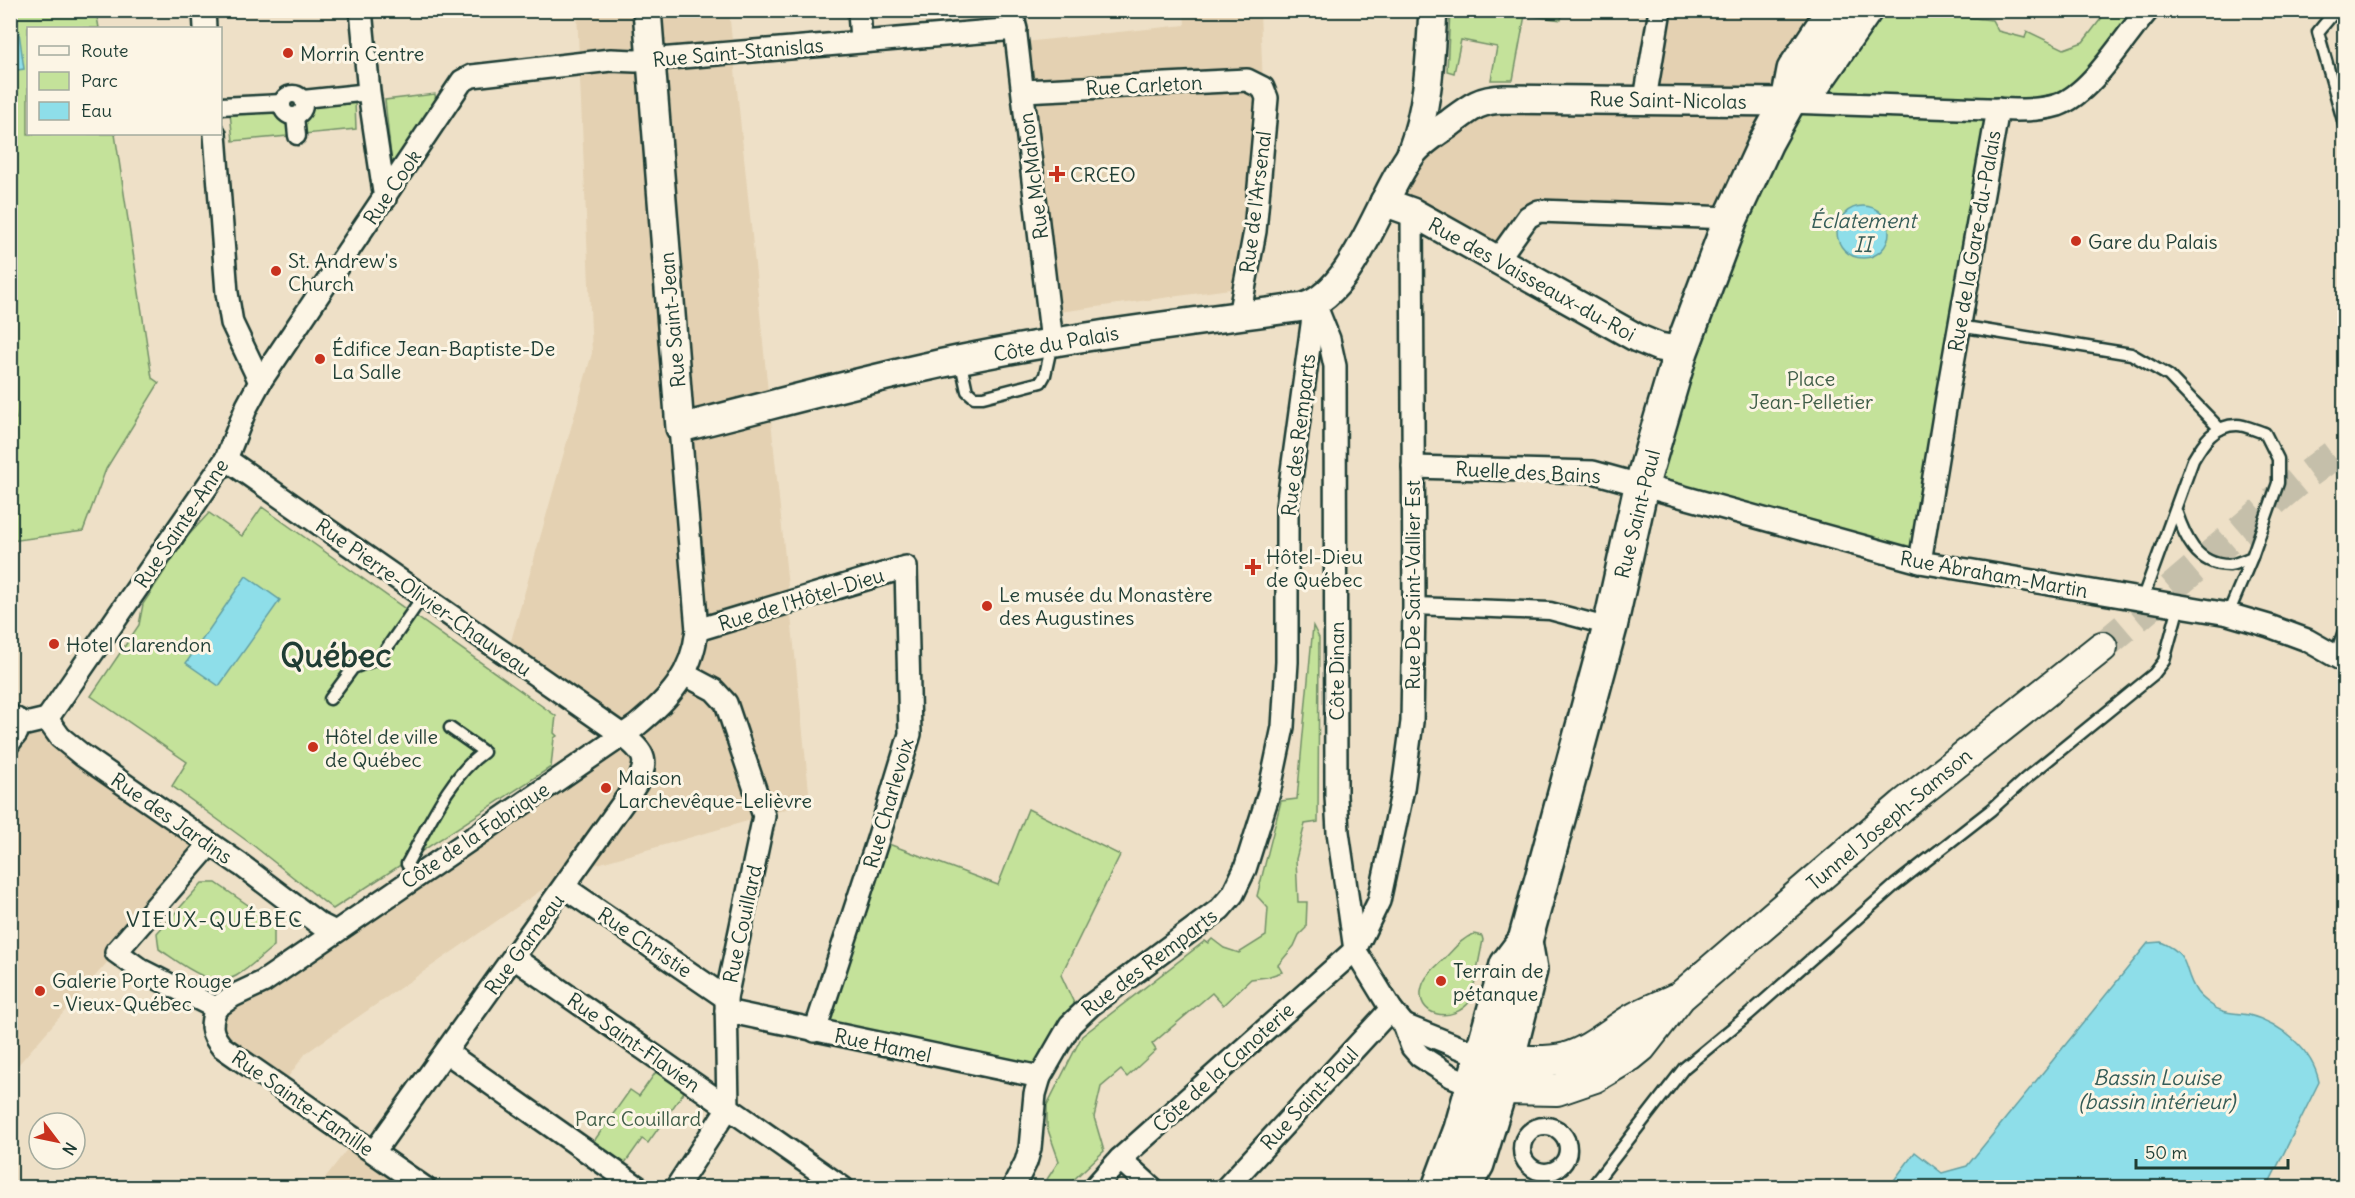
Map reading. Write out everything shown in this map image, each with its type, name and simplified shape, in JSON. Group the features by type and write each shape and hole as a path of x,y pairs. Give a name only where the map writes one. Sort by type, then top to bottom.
{"main road":[{"name":"Rue Saint-Paul","path":"1491,1072 1530,970 1525,940 1610,627 1641,487 1681,351 1731,218 1766,142 1788,102 1794,70 1834,10"},
{"name":"Rue Saint-Paul","path":"1788,102 1815,82 1865,10"},
{"name":"Tunnel Joseph-Samson","path":"1491,1072 1566,1058 1595,1045 1637,1017 1680,997 1903,805 2102,647"},
{"path":"1439,1188 1491,1072"},
{"path":"1463,1188 1477,1164 1491,1072"}],"street":[{"path":"204,10 205,27"},
{"path":"361,10 369,92 385,199"},
{"name":"Rue Saint-Jean","path":"647,10 697,630"},
{"path":"859,10 861,41"},
{"path":"1315,303 1340,279 1411,154 1422,120 1430,63 1433,10"},
{"path":"1645,99 1660,10"},
{"name":"Rue de la Gare-du-Palais","path":"1920,562 1998,109 2039,110 2059,104 2074,96 2088,84 2148,10"},
{"name":"Rue Saint-Stanislas","path":"462,81 472,76 610,60 651,59 861,41 1014,20"},
{"name":"Rue McMahon","path":"1014,20 1052,342"},
{"path":"1430,63 1437,81 1446,94 1463,101 1480,102"},
{"name":"Rue Carleton","path":"1023,91 1247,80 1263,88"},
{"name":"Rue Cook","path":"260,382 385,199 462,81"},
{"name":"Rue de l'Arsenal","path":"1239,316 1255,231 1267,98 1263,88"},
{"path":"303,99 360,93"},
{"path":"291,94 299,95 303,99 302,112 295,116 283,110 283,99 291,94"},
{"name":"Rue Saint-Nicolas","path":"1480,102 1503,99 1645,99 1998,109"},
{"path":"1411,154 1480,102"},
{"path":"222,106 282,103"},
{"path":"295,116 297,136"},
{"path":"215,135 227,293 232,323 260,382"},
{"name":"Rue des Vaisseaux-du-Roi","path":"1384,202 1412,212 1637,338 1659,347 1681,351"},
{"path":"1498,259 1528,217 1539,211 1731,218"},
{"name":"Rue De Saint-Vallier Est","path":"1355,950 1379,901 1403,789 1412,722 1414,606 1412,212"},
{"name":"Côte du Palais","path":"680,428 883,376 960,359 1052,342 1304,307 1315,303"},
{"name":"Côte Dinan","path":"1315,303 1331,346 1335,366 1336,796 1339,843 1355,950 1398,1017 1412,1047 1420,1056 1451,1076 1491,1072"},
{"name":"Rue des Remparts","path":"1012,1188 1017,1182 1028,1155 1035,1094 1040,1077 1070,1025 1079,1014 1220,909 1233,894 1245,869 1269,792 1283,727 1287,662 1287,507 1315,303"},
{"name":"Rue Sainte-Anne","path":"47,719 226,459 244,413 260,382"},
{"name":"Rue Pierre-Olivier-Chauveau","path":"226,459 621,735"},
{"name":"Ruelle des Bains","path":"1413,467 1593,472 1641,487"},
{"name":"Rue Abraham-Martin","path":"1641,487 1920,562 2228,614 2307,640 2340,658"},
{"name":"Rue de l'Hôtel-Dieu","path":"697,630 906,567"},
{"name":"Rue Charlevoix","path":"814,1031 878,839 910,734 906,567"},
{"path":"1414,606 1550,610 1610,627"},
{"name":"Côte de la Fabrique","path":"216,1008 233,996 263,982 636,726 665,700 684,674 695,646 697,630"},
{"name":"Rue Couillard","path":"684,674 714,690 726,704 764,816 726,1005 728,1108"},
{"path":"13,732 26,724 47,719"},
{"name":"Rue des Jardins","path":"47,719 60,737 82,755 210,844 319,924 335,932"},
{"name":"Rue Garneau","path":"374,1152 633,789 644,769 644,758 638,747 621,735"},
{"path":"210,844 116,952 141,970 216,1008"},
{"name":"Rue Christie","path":"564,887 726,1005"},
{"name":"Côte de la Canoterie","path":"1094,1188 1120,1159 1355,950"},
{"name":"Rue Saint-Flavien","path":"514,957 843,1188"},
{"name":"Rue Hamel","path":"726,1005 814,1031 1040,1077"},
{"name":"Rue Sainte-Famille","path":"216,1008 211,1022 216,1039 222,1047 424,1188"},
{"path":"1398,1017 1491,1072"},
{"name":"Rue Saint-Paul","path":"1226,1188 1398,1017"},
{"path":"446,1052 639,1188"},
{"path":"676,1188 728,1108"},
{"path":"1120,1159 1152,1188"}],"lane":[{"path":"2336,10 2318,32 2344,124"},
{"path":"1959,326 2132,354 2169,376 2220,429"},
{"path":"960,359 967,391 974,397 983,397 1041,382 1045,375 1052,342"},
{"path":"2142,600 2193,460 2205,440 2220,429 2237,425 2265,433 2278,459 2278,483 2252,557 2228,614"},
{"path":"2176,511 2186,540 2206,560 2229,565 2252,557"},
{"path":"330,699 353,668 380,658 423,596"},
{"path":"1591,1188 1684,1068 1748,1015 1881,896 1991,810 2025,778 2154,674 2164,661 2179,606"},
{"path":"2340,658 2344,631"},
{"path":"415,877 407,864 431,820 471,760 484,752 450,728"}],"shaded area":[{"path":"577,11 729,11 810,801 566,873 306,1053 288,1077 269,1080 222,1047 213,1004 621,735 507,655 592,353"},
{"path":"1184,11 1260,11 1263,88 1245,287 1059,312 1024,42 1185,25"},
{"path":"1660,11 1848,11 1731,218 1539,211 1498,259 1394,206 1411,154 1480,102 1645,99"},
{"path":"47,719 210,844 11,1073 11,746"},
{"path":"348,1148 402,1187 318,1187"}],"green space":[{"path":"1020,10 1413,11 1020,13"},
{"path":"1450,10 1563,11 1561,20 1525,15 1513,80 1491,80 1497,47 1461,40 1454,73 1447,71"},
{"path":"11,11 96,11 99,27 27,27 27,135 115,135 152,378 159,383 106,469 83,531 11,541 10,420 16,419 10,387"},
{"name":"Place Jean-Pelletier","path":"1865,11 1939,11 1940,17 1992,20 1998,31 2025,38 2027,31 2064,49 2083,42 2107,11 2138,11 2103,56 2092,64 2074,96 1999,109 1920,562 1641,487 1731,218"},
{"path":"435,94 436,103 392,167 385,100"},
{"path":"355,101 356,129 304,134 303,122 314,106"},
{"path":"274,110 277,116 287,123 288,136 233,141 230,113"},
{"path":"262,507 556,716 554,733 557,736 554,738 551,767 333,909 254,846 172,786 187,762 91,696 139,625 143,604 187,537 209,513 242,536"},
{"path":"1313,626 1319,638 1318,822 1305,824 1296,859 1298,902 1307,902 1306,928 1278,965 1282,972 1251,979 1223,1005 1212,993 1152,1044 1156,1050 1127,1077 1121,1070 1101,1087 1094,1117 1104,1151 1066,1187 1042,1187 1059,1161 1047,1127 1047,1105 1082,1036 1205,941 1208,943 1212,939 1224,948 1239,953 1266,936 1268,908 1257,896 1281,801 1297,799"},
{"path":"1028,809 1120,855 1061,975 1079,1014 1040,1077 822,1022 886,843 998,885"},
{"path":"202,883 216,883 274,923 274,946 236,976 216,980 206,977 159,949 157,933"},
{"path":"1474,934 1482,936 1483,940 1471,1000 1454,1013 1436,1014 1424,1005 1421,997 1422,987 1432,971 1458,944"},
{"name":"Parc Couillard","path":"658,1069 686,1089 648,1143 642,1139 625,1163 594,1141 630,1090 639,1096"}],"water":[{"path":"19,32 24,69 11,71 11,33"},
{"name":"Éclatement II","path":"1863,206 1873,208 1881,214 1887,222 1889,232 1887,242 1881,250 1873,256 1863,258 1853,256 1845,250 1839,242 1837,232 1839,222 1845,214 1853,208"},
{"path":"246,576 280,600 219,686 186,663"},
{"name":"Bassin Louise (bassin intérieur)","path":"2161,942 2178,952 2198,994 2215,1008 2224,1012 2249,1015 2283,1031 2302,1049 2316,1070 2319,1082 2267,1187 1889,1187 1915,1152 1942,1173 1967,1166 2148,943"}],"tunnel":[{"path":"2102,647 2297,482 2344,447"}],"place":[{"name":"Morrin Centre","path":"288,53"},
{"name":"CRCEO","path":"1057,174"},
{"name":"Gare du Palais","path":"2076,241"},
{"name":"St. Andrew's Church","path":"276,271"},
{"name":"Édifice Jean-Baptiste-De La Salle","path":"320,359"},
{"name":"Hôtel-Dieu de Québec","path":"1253,567"},
{"name":"Le musée du Monastère des Augustines","path":"987,606"},
{"name":"Hotel Clarendon","path":"54,644"},
{"name":"Hôtel de ville de Québec","path":"313,747"},
{"name":"Maison Larchevêque-Lelièvre","path":"606,788"},
{"name":"Terrain de pétanque","path":"1441,981"},
{"name":"Galerie Porte Rouge - Vieux-Québec","path":"40,991"}],"district":[{"name":"Québec","path":"336,655"},
{"name":"VIEUX-QUÉBEC","path":"215,919"}]}
